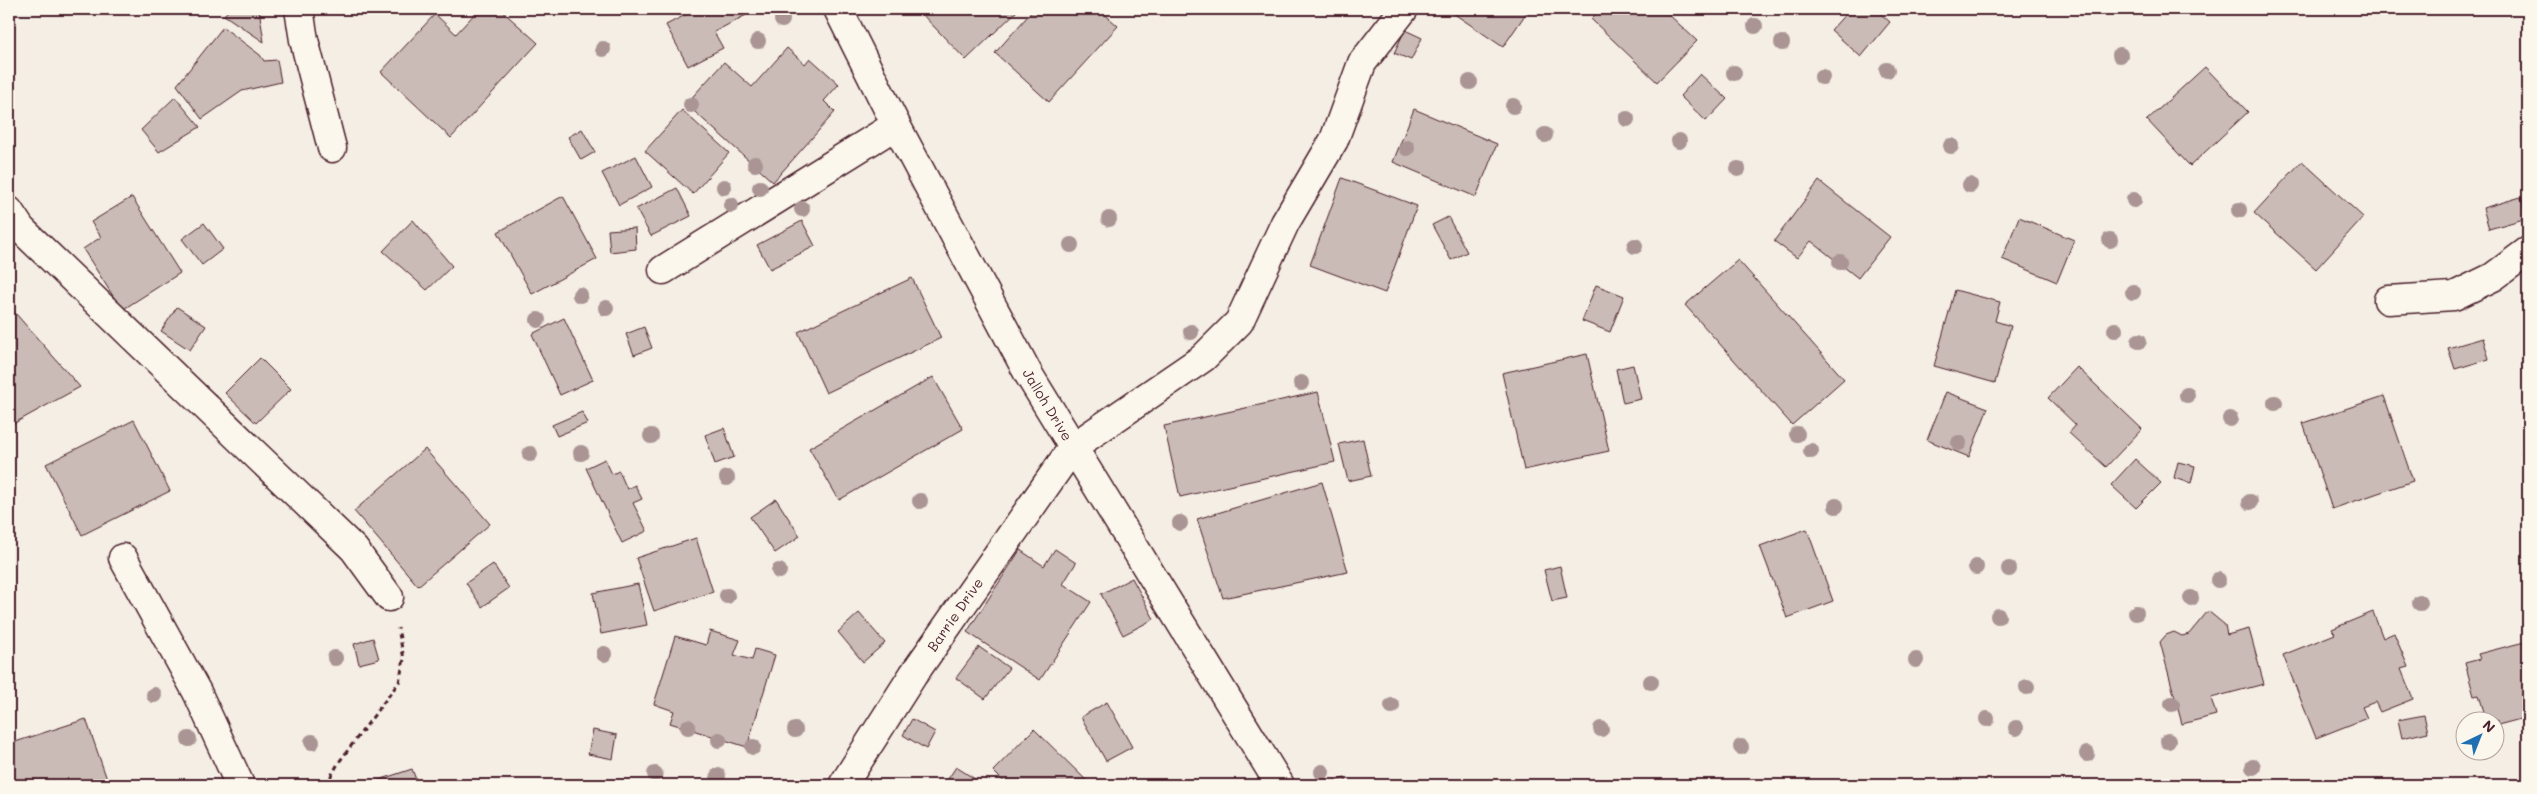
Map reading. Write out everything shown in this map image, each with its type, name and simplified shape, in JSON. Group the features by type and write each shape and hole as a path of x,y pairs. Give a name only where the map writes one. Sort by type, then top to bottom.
{"street":[{"path":"299,9 304,40 332,148"},
{"name":"Jalloh Drive","path":"838,9 896,125 1029,375 1280,785"},
{"path":"1073,447 1203,358 1239,322 1285,224 1334,140 1362,63 1404,9"},
{"path":"663,270 896,125"},
{"path":"9,211 21,229 354,550 389,596"},
{"path":"2388,300 2454,296 2493,277 2528,250"},
{"name":"Barrie Drive","path":"843,785 914,675 1073,447"},
{"path":"124,558 197,692 240,785"}],"path":[{"path":"326,785 339,762 400,682 404,659 389,596"}],"building":[{"path":"230,9 259,9 264,42 224,15"},
{"path":"479,9 500,9 538,43 451,138 381,72 435,14 456,34"},
{"path":"697,9 746,9 748,14 714,32 723,48 688,66 666,25"},
{"path":"917,9 1019,9 966,60"},
{"path":"1034,9 1099,9 1118,26 1049,102 995,53"},
{"path":"1447,9 1529,9 1503,47"},
{"path":"1601,9 1663,9 1697,41 1657,82 1591,19"},
{"path":"1850,9 1875,9 1890,22 1861,57 1831,30"},
{"path":"223,27 260,55 264,61 277,60 281,82 242,91 202,119 177,85"},
{"path":"1405,30 1422,38 1411,60 1394,53"},
{"path":"787,48 805,64 810,58 839,84 824,101 835,112 773,182 686,104 724,62 752,87"},
{"path":"2205,67 2248,112 2190,166 2147,120"},
{"path":"1700,74 1727,99 1706,121 1680,96"},
{"path":"175,97 200,127 159,152 141,130"},
{"path":"1414,109 1497,144 1476,197 1393,162"},
{"path":"682,110 729,153 693,194 645,151"},
{"path":"582,129 595,152 581,160 568,137"},
{"path":"636,156 652,187 619,205 602,173"},
{"path":"2302,161 2363,217 2316,269 2254,213"},
{"path":"1342,178 1417,206 1385,293 1310,265"},
{"path":"1819,181 1890,237 1858,278 1811,241 1797,258 1774,241"},
{"path":"677,188 691,216 651,236 636,209"},
{"path":"563,196 597,259 532,294 498,232"},
{"path":"132,197 180,273 122,310 83,249 101,237 91,222"},
{"path":"2521,197 2527,218 2489,229 2483,208"},
{"path":"1448,217 1467,252 1451,260 1432,225"},
{"path":"2019,217 2074,240 2057,282 2002,259"},
{"path":"413,220 452,266 427,290 383,251"},
{"path":"802,221 815,246 770,269 757,245"},
{"path":"204,223 223,249 202,265 182,239"},
{"path":"635,228 636,249 610,252 608,230"},
{"path":"1738,260 1844,379 1792,425 1685,305"},
{"path":"912,278 941,338 826,393 798,332"},
{"path":"1596,285 1624,296 1610,332 1582,321"},
{"path":"1955,290 2000,302 1995,321 2011,326 1995,383 1934,366"},
{"path":"9,306 80,387 11,425 9,423"},
{"path":"177,307 206,326 190,350 161,331"},
{"path":"564,318 593,380 560,395 532,334"},
{"path":"644,327 652,348 634,355 626,334"},
{"path":"2483,338 2489,359 2455,369 2448,348"},
{"path":"1587,354 1609,451 1524,470 1502,373"},
{"path":"260,358 291,389 256,423 225,393"},
{"path":"1633,365 1641,399 1623,403 1616,369"},
{"path":"2077,367 2142,429 2106,467 2069,433 2076,425 2048,398"},
{"path":"933,377 963,429 839,500 809,448"},
{"path":"1318,392 1335,462 1180,497 1164,426"},
{"path":"1946,392 1988,408 1969,457 1927,440"},
{"path":"2384,396 2413,481 2332,509 2303,423"},
{"path":"582,412 588,423 557,436 552,425"},
{"path":"134,420 170,491 82,535 46,464"},
{"path":"724,428 734,457 715,464 705,435"},
{"path":"1363,439 1371,476 1348,481 1339,444"},
{"path":"425,449 490,524 418,586 354,511"},
{"path":"2528,450 2528,473 2521,452"},
{"path":"605,459 612,474 619,471 627,489 635,485 642,499 633,503 647,531 622,543 586,468"},
{"path":"2135,459 2161,483 2136,508 2111,485"},
{"path":"2178,462 2195,466 2191,483 2174,478"},
{"path":"1322,482 1348,572 1223,598 1197,519"},
{"path":"776,499 800,536 775,553 750,517"},
{"path":"1807,529 1833,601 1787,618 1760,546"},
{"path":"696,538 713,592 654,611 636,558"},
{"path":"1055,549 1076,563 1063,584 1091,602 1040,680 967,632 1020,550 1044,566"},
{"path":"493,564 509,588 482,607 466,583"},
{"path":"1560,566 1567,598 1552,601 1544,570"},
{"path":"1132,578 1154,619 1123,635 1101,594"},
{"path":"638,584 647,625 601,634 593,593"},
{"path":"2208,611 2225,625 2227,635 2249,629 2264,684 2211,698 2216,715 2182,724 2160,642 2166,635 2174,632 2182,636 2189,634"},
{"path":"2373,612 2383,638 2394,633 2408,667 2401,669 2413,699 2380,712 2375,702 2362,707 2367,718 2316,738 2283,655 2335,634 2332,629"},
{"path":"859,613 885,643 863,662 838,632"},
{"path":"710,631 740,640 734,655 752,660 755,649 775,655 747,747 670,723 674,711 654,704 675,636 706,645"},
{"path":"373,638 379,659 359,664 354,644"},
{"path":"2528,641 2528,717 2504,723 2504,712 2484,712 2479,695 2474,696 2465,663 2480,659 2478,654"},
{"path":"979,647 1009,668 985,699 956,678"},
{"path":"1107,702 1132,747 1106,761 1081,717"},
{"path":"2424,715 2428,732 2402,738 2398,720"},
{"path":"86,719 109,785 15,785 9,766 9,744"},
{"path":"912,719 935,732 926,749 903,735"},
{"path":"1034,729 1091,785 1007,785 993,771"},
{"path":"593,730 617,735 613,759 588,754"},
{"path":"956,767 975,779 971,785 944,785"},
{"path":"412,769 418,785 364,785"},
{"path":"1345,778 1348,785 1322,785"}]}
